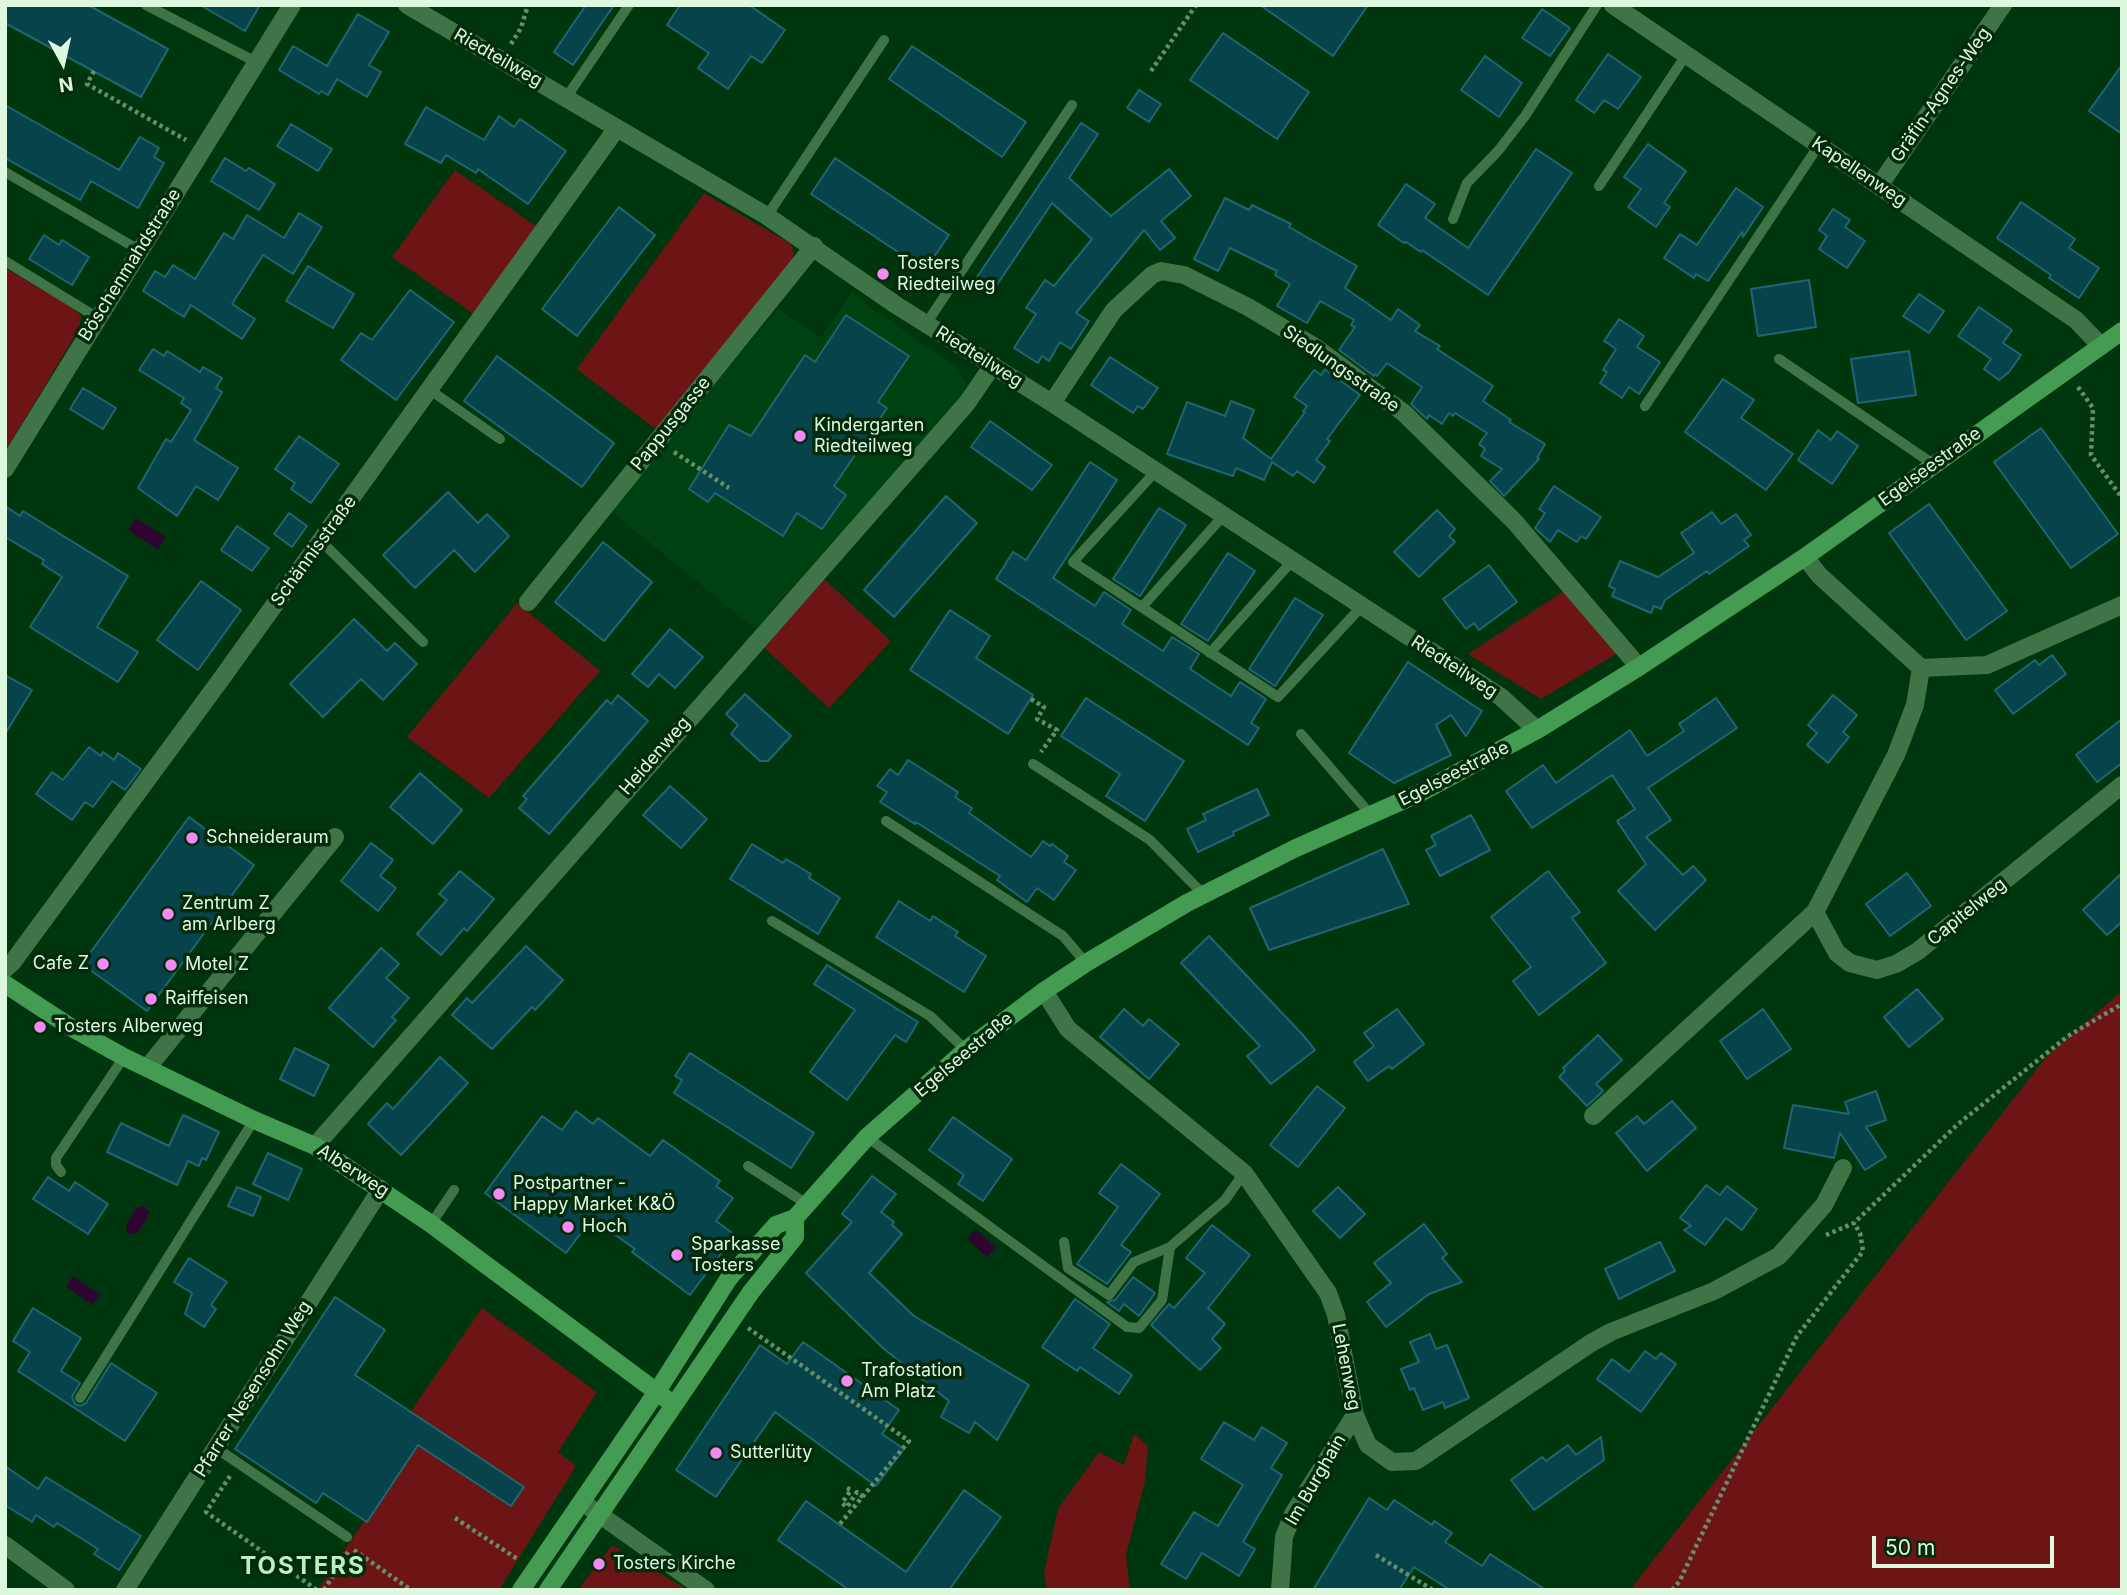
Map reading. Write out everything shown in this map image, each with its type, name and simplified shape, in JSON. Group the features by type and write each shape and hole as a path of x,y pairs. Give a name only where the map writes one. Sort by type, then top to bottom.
{"street":[{"name":"Böschenmahdstraße","path":"5,469 292,5"},
{"name":"Riedteilweg","path":"407,5 767,215 926,324 1052,403 1501,697 1537,730"},
{"name":"Kapellenweg","path":"1613,5 2077,320 2101,346"},
{"name":"Gräfin-Agnes-Weg","path":"1879,186 2003,5"},
{"name":"Schännisstraße","path":"5,969 120,818 617,128"},
{"name":"Pappusgasse","path":"528,602 814,246"},
{"name":"Siedlungsstraße","path":"1052,403 1114,310 1152,275 1161,271 1184,275 1248,307 1315,347 1404,413 1514,521 1639,667"},
{"name":"Egelseestraße","path":"521,1590 656,1393 729,1278 776,1225 801,1211 867,1138 966,1050 1086,963 1204,895 1296,848 1420,793 1537,730 1639,667 1805,557 2122,331"},
{"name":"Heidenweg","path":"315,1146 967,403 993,365"},
{"path":"1805,557 1819,575 1921,668 1987,664 2122,606"},
{"path":"1593,1116 1815,912 1896,755 1915,705 1921,668"},
{"name":"Capitelweg","path":"1815,912 1837,953 1850,963 1877,970 1896,964 1918,951 2122,785"},
{"path":"148,1067 335,837"},
{"name":"Alberweg","path":"5,984 72,1028 124,1057 254,1121 315,1146 430,1224 673,1404"},
{"name":"Lehenweg","path":"1044,991 1068,1029 1244,1173 1328,1293 1336,1315 1355,1415 1368,1445 1392,1462 1416,1461 1591,1343 1648,1315 1714,1291 1779,1256 1824,1205 1843,1168"},
{"name":"Pfarrer Nesensohn Weg","path":"125,1590 381,1189"},
{"name":"Egelseestraße","path":"548,1590 601,1516 673,1404 733,1318 795,1237 801,1211"},
{"name":"Im Burghain","path":"1280,1590 1284,1537 1293,1514 1355,1415"},
{"path":"582,1502 706,1590"},
{"path":"5,1545 66,1590"}],"lane":[{"path":"146,5 257,62"},
{"path":"566,98 629,5"},
{"path":"1453,219 1467,183 1498,151 1525,116 1597,5"},
{"path":"767,215 884,40"},
{"path":"1599,186 1686,55"},
{"path":"926,324 1072,106"},
{"path":"1645,407 1819,145"},
{"path":"5,172 139,250"},
{"path":"5,261 98,318"},
{"path":"1780,359 1933,464"},
{"path":"430,390 500,439"},
{"path":"1156,471 1073,562 1278,698 1362,606"},
{"path":"1142,607 1223,516"},
{"path":"321,541 423,642"},
{"path":"1210,653 1293,560"},
{"path":"1301,734 1371,815"},
{"path":"1033,764 1150,840 1204,895"},
{"path":"886,821 1063,936 1086,963"},
{"path":"772,921 930,1016 966,1050"},
{"path":"61,1172 56,1165 56,1158 124,1057"},
{"path":"80,1398 254,1121"},
{"path":"867,1138 1127,1327 1139,1328 1162,1300 1170,1247"},
{"path":"748,1166 801,1211"},
{"path":"1064,1242 1068,1268 1109,1296 1134,1262 1170,1247 1225,1200 1244,1173"},
{"path":"430,1224 454,1190"},
{"path":"216,1448 347,1537"}],"path":[{"path":"502,60 521,28 528,5"},
{"path":"1151,72 1196,5"},
{"path":"94,71 87,84 202,149"},
{"path":"2066,370 2092,408 2091,455 2122,498"},
{"path":"657,440 729,488"},
{"path":"1031,699 1044,707 1037,719 1057,730 1033,764"},
{"path":"1816,1240 1853,1223 1958,1124 2068,1036 2122,1004"},
{"path":"1672,1590 1679,1582 1797,1336 1863,1251 1860,1233 1853,1223"},
{"path":"733,1318 909,1441 839,1525"},
{"path":"239,1464 206,1512 317,1590"},
{"path":"847,1488 851,1490 842,1503 847,1507 857,1492 863,1497"},
{"path":"454,1518 520,1561 514,1571"},
{"path":"324,1590 351,1548 411,1590"},
{"path":"1376,1555 1433,1590"}],"shaded area":[{"path":"455,170 537,227 474,314 392,257"},
{"path":"704,193 791,244 794,253 790,265 657,430 577,369"},
{"path":"5,268 75,309 81,317 79,329 5,452"},
{"name":"Kindergarten Riedteilweg","path":"852,291 871,308 957,367 966,382 962,397 755,629 610,510 778,308 821,338"},
{"path":"136,518 166,537 158,550 128,530"},
{"path":"823,578 891,641 829,708 760,644"},
{"path":"1564,591 1616,654 1541,699 1468,654"},
{"path":"517,603 600,671 489,798 407,737"},
{"path":"2122,991 2122,1590 1630,1590 2047,1056"},
{"path":"142,1206 149,1211 148,1217 137,1233 129,1234 127,1224 135,1209"},
{"path":"976,1229 996,1247 987,1257 967,1239"},
{"path":"73,1276 100,1295 92,1305 66,1286"},
{"path":"482,1308 597,1392 558,1452 576,1466 499,1590 318,1590 427,1426 411,1411"},
{"path":"1134,1434 1148,1446 1145,1481 1126,1555 1130,1590 1047,1590 1044,1573 1058,1509 1099,1452 1124,1465"},
{"path":"612,1545 688,1590 578,1590"}],"building":[{"path":"5,5 88,5 168,49 141,97 5,23"},
{"path":"200,5 260,5 245,31"},
{"path":"586,5 614,5 573,65 554,52"},
{"path":"680,5 749,5 785,30 762,63 751,56 728,89 698,68 709,53 667,25"},
{"path":"1260,5 1368,5 1333,56"},
{"path":"1542,9 1570,28 1550,56 1522,38"},
{"path":"358,14 389,32 369,65 381,72 367,97 337,79 328,95 321,91 319,94 279,70 293,46 327,66"},
{"path":"1223,33 1309,92 1277,139 1190,80"},
{"path":"912,46 1026,122 1002,157 889,79"},
{"path":"1608,54 1641,77 1618,109 1604,100 1594,113 1576,100"},
{"path":"1485,56 1522,83 1499,117 1461,90"},
{"path":"2122,65 2122,134 2089,111"},
{"path":"1139,90 1161,104 1149,122 1127,108"},
{"path":"5,105 119,170 140,137 159,148 154,157 164,163 138,208 91,181 80,200 5,158"},
{"path":"426,107 484,140 499,116 514,127 520,119 566,151 528,204 478,169 476,173 446,155 441,163 405,144"},
{"path":"1081,123 1098,134 1069,178 1111,216 1169,169 1191,196 1161,221 1175,238 1160,250 1144,230 1076,313 1089,321 1071,349 1060,342 1049,361 1042,356 1038,363 1014,348 1036,314 1026,308 1045,280 1054,286 1092,239 1052,203 990,295 973,283"},
{"path":"291,124 332,149 318,171 277,146"},
{"path":"1648,144 1686,171 1664,203 1670,207 1656,227 1628,207 1641,189 1624,177"},
{"path":"1536,149 1572,173 1488,295 1422,250 1421,252 1404,243 1378,225 1406,184 1435,204 1425,218 1468,248"},
{"path":"225,158 246,171 249,168 275,184 259,210 211,181"},
{"path":"835,158 949,235 925,270 811,194"},
{"path":"1736,188 1763,207 1708,281 1696,274 1694,278 1664,258 1680,234 1697,245"},
{"path":"1225,198 1249,210 1252,205 1291,224 1289,227 1357,266 1345,288 1391,320 1398,309 1420,325 1415,331 1440,346 1437,349 1493,386 1483,401 1511,420 1509,422 1545,444 1537,458 1539,459 1504,496 1490,481 1502,469 1481,456 1485,449 1479,444 1487,433 1455,413 1453,416 1449,413 1442,424 1429,415 1427,419 1411,404 1422,387 1387,363 1377,376 1374,376 1339,350 1355,327 1351,325 1354,320 1320,301 1307,323 1277,306 1290,284 1275,275 1277,271 1230,248 1218,271 1194,259"},
{"path":"2021,202 2075,239 2069,248 2099,268 2079,298 1997,238"},
{"path":"619,207 655,235 577,336 542,309"},
{"path":"1833,209 1850,220 1845,227 1865,241 1847,268 1819,249 1827,236 1819,230"},
{"path":"299,213 322,227 293,274 263,255 232,304 255,319 242,339 191,305 184,317 143,291 155,271 165,277 173,265 195,279 224,233 233,239 247,215 284,238"},
{"path":"44,235 59,245 62,240 89,257 72,285 29,259"},
{"path":"308,266 354,294 333,328 286,301"},
{"path":"1809,280 1816,327 1758,336 1751,289"},
{"path":"410,290 454,322 396,400 341,360 361,333 372,340"},
{"path":"1919,294 1944,311 1929,333 1903,316"},
{"path":"1979,307 2012,330 2003,343 2021,355 2009,372 1999,380 1984,369 1991,359 1958,336"},
{"path":"846,315 909,356 878,402 887,408 834,486 846,495 822,529 797,513 783,536 715,493 708,502 689,489 729,425 751,436 805,355 815,362"},
{"path":"1619,319 1644,336 1637,347 1660,362 1639,394 1629,387 1622,398 1600,383 1607,372 1603,370 1616,349 1604,341"},
{"path":"153,349 164,356 167,351 200,372 203,367 222,378 216,388 222,392 194,440 238,468 218,500 196,486 177,516 138,488 166,439 171,442 191,410 181,403 184,398 139,370"},
{"path":"1909,351 1916,395 1858,403 1851,359"},
{"path":"497,356 614,443 582,487 464,401"},
{"path":"1110,357 1158,388 1143,409 1138,406 1133,413 1091,385"},
{"path":"1325,369 1360,395 1327,439 1330,441 1316,460 1325,467 1314,483 1297,471 1293,476 1272,462 1264,480 1236,468 1233,476 1167,454 1187,402 1225,416 1231,401 1254,410 1243,438 1271,459 1305,412 1303,411 1307,406 1294,397 1314,370 1321,375"},
{"path":"1723,379 1754,400 1741,418 1793,454 1766,490 1685,432"},
{"path":"83,388 116,408 103,429 70,409"},
{"path":"990,421 1052,465 1032,490 971,447"},
{"path":"2041,428 2118,534 2071,568 1994,462"},
{"path":"1818,430 1831,440 1837,431 1858,446 1832,484 1798,460"},
{"path":"299,436 339,464 311,503 291,489 295,483 275,469"},
{"path":"1090,462 1117,480 1053,578 1095,606 1104,592 1131,610 1122,624 1163,651 1172,637 1199,654 1190,669 1231,696 1240,682 1266,699 1251,723 1259,728 1248,745 996,579 1013,552 1026,560"},
{"path":"1554,486 1601,517 1586,539 1581,536 1577,542 1558,530 1550,542 1535,528 1545,513 1539,509"},
{"path":"448,492 478,523 487,514 509,536 475,572 454,550 415,588 383,555"},
{"path":"946,496 977,523 894,617 864,590"},
{"path":"1929,504 2007,611 1966,640 1889,533"},
{"path":"5,506 20,516 23,511 128,576 97,627 138,652 118,682 30,627 62,577 42,564 44,560 5,537"},
{"path":"1159,508 1186,525 1140,596 1113,579"},
{"path":"1437,510 1455,529 1449,536 1455,542 1419,577 1394,552"},
{"path":"1712,512 1721,524 1736,514 1751,535 1744,540 1749,546 1665,600 1661,609 1654,606 1651,613 1612,596 1615,589 1609,586 1620,561 1658,577 1694,553 1681,533"},
{"path":"289,513 307,526 292,547 274,534"},
{"path":"237,526 269,548 252,571 221,550"},
{"path":"603,542 652,582 604,641 555,602"},
{"path":"1228,553 1255,571 1208,641 1181,624"},
{"path":"1489,565 1517,602 1479,630 1474,623 1466,629 1443,599"},
{"path":"201,581 241,610 198,670 157,640"},
{"path":"1295,598 1323,615 1275,686 1249,669"},
{"path":"950,610 990,636 976,658 1033,695 1008,734 910,670"},
{"path":"354,619 387,651 395,643 417,664 383,700 361,679 323,717 290,684"},
{"path":"670,629 703,657 675,688 659,674 648,687 632,674"},
{"path":"2052,655 2066,674 2013,714 1995,690 2035,660 2039,665"},
{"path":"1408,662 1482,711 1466,736 1451,715 1436,725 1451,755 1394,783 1349,753"},
{"path":"5,675 32,690 5,734"},
{"path":"745,694 791,736 768,761 760,761 731,734 738,725 726,714"},
{"path":"618,695 648,721 549,834 519,808 527,799 523,796 607,700 611,704"},
{"path":"1833,695 1857,715 1843,732 1849,737 1828,763 1807,745 1817,733 1808,725"},
{"path":"1086,698 1184,761 1145,821 1106,796 1120,774 1061,736"},
{"path":"1716,698 1737,728 1648,788 1671,820 1646,837 1683,875 1693,866 1706,880 1655,930 1618,891 1646,864 1617,821 1635,809 1612,775 1532,828 1506,791 1543,765 1556,783 1630,730 1647,756 1684,731 1679,724"},
{"path":"2122,719 2122,763 2097,782 2076,755"},
{"path":"89,747 101,756 103,752 114,760 118,753 141,769 125,790 112,781 93,807 85,802 72,820 36,794 52,772 63,780"},
{"path":"908,760 958,792 955,797 972,808 969,813 1031,857 1043,841 1068,856 1064,862 1076,870 1054,900 1037,888 1027,902 997,880 1000,876 880,802 887,792 877,786 890,769 898,775"},
{"path":"420,773 462,810 433,844 390,807"},
{"path":"670,786 707,819 681,848 643,815"},
{"path":"1257,789 1269,815 1198,852 1187,829 1206,820 1203,814"},
{"path":"1471,815 1490,850 1440,876 1426,850 1436,845 1431,836"},
{"name":"Zentrum Z am Arlberg","path":"189,817 254,865 147,1011 82,964"},
{"path":"371,843 393,860 380,876 396,888 378,911 341,881"},
{"path":"752,844 783,863 786,859 811,874 809,878 840,898 818,934 730,879"},
{"path":"1383,849 1409,904 1269,950 1250,908"},
{"path":"460,871 494,899 467,931 464,928 441,955 417,934 447,900 439,894"},
{"path":"1548,871 1580,912 1572,918 1606,963 1539,1015 1513,981 1531,967 1491,917"},
{"path":"1907,873 1931,906 1890,936 1866,904"},
{"path":"2122,873 2122,922 2107,935 2083,910"},
{"path":"899,901 930,921 933,916 958,932 955,936 986,956 964,992 876,937"},
{"path":"1209,936 1315,1050 1271,1084 1247,1056 1260,1046 1181,963"},
{"path":"526,946 563,980 535,1010 532,1007 492,1049 452,1015 467,998 472,1003"},
{"path":"381,948 399,964 386,978 409,998 392,1017 396,1020 373,1047 329,1008"},
{"path":"827,965 918,1022 906,1042 895,1035 847,1100 810,1072 855,1010 814,984"},
{"path":"1917,989 1943,1019 1909,1047 1884,1017"},
{"path":"1124,1009 1143,1026 1149,1019 1179,1044 1149,1079 1100,1037"},
{"path":"1397,1009 1424,1044 1392,1069 1389,1066 1368,1081 1354,1062 1374,1046 1364,1033"},
{"path":"1763,1009 1791,1049 1747,1079 1720,1041"},
{"path":"1598,1035 1622,1060 1596,1084 1603,1091 1587,1106 1559,1077 1565,1071 1563,1068"},
{"path":"295,1048 329,1065 314,1096 280,1079"},
{"path":"690,1053 814,1133 791,1168 674,1093 682,1080 675,1076"},
{"path":"440,1057 468,1083 401,1155 368,1124 387,1103 393,1109"},
{"path":"1317,1086 1345,1108 1298,1167 1270,1145"},
{"path":"1876,1091 1886,1120 1866,1127 1886,1157 1865,1170 1840,1133 1834,1158 1784,1148 1793,1105 1849,1114 1845,1102"},
{"path":"1672,1101 1696,1128 1647,1171 1616,1133 1637,1116 1644,1124"},
{"path":"576,1111 593,1124 598,1118 650,1156 663,1140 720,1181 716,1186 733,1198 716,1221 735,1235 690,1295 632,1252 635,1249 592,1218 566,1253 485,1193 542,1116 562,1130"},
{"path":"183,1115 219,1132 206,1160 202,1158 199,1166 188,1161 177,1185 107,1152 121,1123 169,1146"},
{"path":"953,1117 1012,1159 983,1201 958,1184 964,1175 929,1150"},
{"path":"268,1153 302,1169 288,1200 253,1184"},
{"path":"1121,1164 1160,1194 1121,1245 1131,1252 1107,1284 1077,1264 1118,1207 1099,1193"},
{"path":"872,1176 896,1194 881,1212 894,1222 892,1225 902,1234 869,1273 914,1316 1029,1385 997,1440 975,1422 969,1433 941,1417 949,1401 883,1348 806,1273 852,1222 842,1214"},
{"path":"48,1177 69,1191 75,1182 108,1204 88,1234 33,1199"},
{"path":"1706,1185 1720,1195 1727,1186 1757,1209 1742,1230 1726,1218 1705,1245 1684,1230 1691,1226 1680,1218"},
{"path":"237,1187 261,1197 253,1216 228,1206"},
{"path":"1338,1187 1365,1214 1340,1238 1313,1211"},
{"path":"1424,1224 1447,1254 1442,1258 1462,1282 1429,1294 1386,1327 1367,1302 1391,1283 1374,1263"},
{"path":"1212,1225 1250,1255 1208,1308 1225,1324 1212,1339 1221,1348 1200,1370 1151,1325 1169,1304 1174,1308 1205,1273 1186,1258"},
{"path":"1660,1242 1675,1271 1619,1299 1605,1269"},
{"path":"189,1258 227,1282 211,1305 216,1309 204,1327 185,1314 192,1293 174,1282"},
{"path":"1133,1277 1155,1293 1139,1316 1124,1304 1119,1311 1107,1302 1115,1300"},
{"path":"335,1297 385,1330 355,1375 524,1487 511,1506 418,1445 367,1522 323,1493 316,1503 235,1449"},
{"path":"1075,1299 1110,1324 1093,1348 1132,1375 1119,1394 1080,1367 1077,1371 1042,1347"},
{"path":"33,1308 81,1338 61,1371 80,1383 72,1397 75,1404 80,1406 86,1403 111,1363 157,1393 125,1441 18,1371 30,1352 13,1341"},
{"path":"1430,1334 1436,1349 1447,1345 1469,1398 1445,1408 1443,1402 1423,1410 1414,1388 1410,1390 1401,1369 1419,1362 1410,1342"},
{"path":"803,1342 899,1410 882,1434 904,1449 876,1486 775,1412 716,1497 676,1470 760,1345 787,1364"},
{"path":"1645,1351 1656,1359 1661,1353 1676,1364 1641,1412 1597,1379 1612,1359 1629,1372"},
{"path":"1224,1422 1254,1440 1262,1427 1287,1443 1271,1468 1282,1475 1243,1542 1255,1549 1239,1576 1202,1553 1186,1579 1161,1564 1194,1512 1218,1526 1243,1485 1201,1459"},
{"path":"1601,1437 1604,1460 1534,1510 1511,1480 1542,1457 1546,1461 1568,1445 1576,1455"},
{"path":"5,1466 38,1489 46,1477 141,1536 119,1570 94,1554 98,1549 57,1523 54,1527 36,1515 32,1522 5,1505"},
{"path":"964,1490 1001,1517 949,1590 849,1590 778,1540 806,1501 906,1572"},
{"path":"1369,1498 1387,1510 1394,1500 1432,1525 1434,1521 1452,1533 1445,1542 1482,1566 1490,1554 1546,1590 1450,1590 1414,1567 1399,1590 1313,1590"}],"place":[{"name":"Tosters Riedteilweg","path":"883,274"},
{"name":"Kindergarten Riedteilweg","path":"800,436"},
{"name":"Schneideraum","path":"192,838"},
{"name":"Zentrum Z am Arlberg","path":"168,914"},
{"name":"Cafe Z","path":"103,964"},
{"name":"Motel Z","path":"171,965"},
{"name":"Raiffeisen","path":"151,999"},
{"name":"Tosters Alberweg","path":"40,1027"},
{"name":"Postpartner - Happy Market K&Ö","path":"499,1194"},
{"name":"Hoch","path":"568,1227"},
{"name":"Sparkasse Tosters","path":"677,1255"},
{"name":"Trafostation Am Platz","path":"847,1381"},
{"name":"Sutterlüty","path":"716,1453"},
{"name":"Tosters Kirche","path":"599,1564"}],"district":[{"name":"TOSTERS","path":"303,1567"}]}
